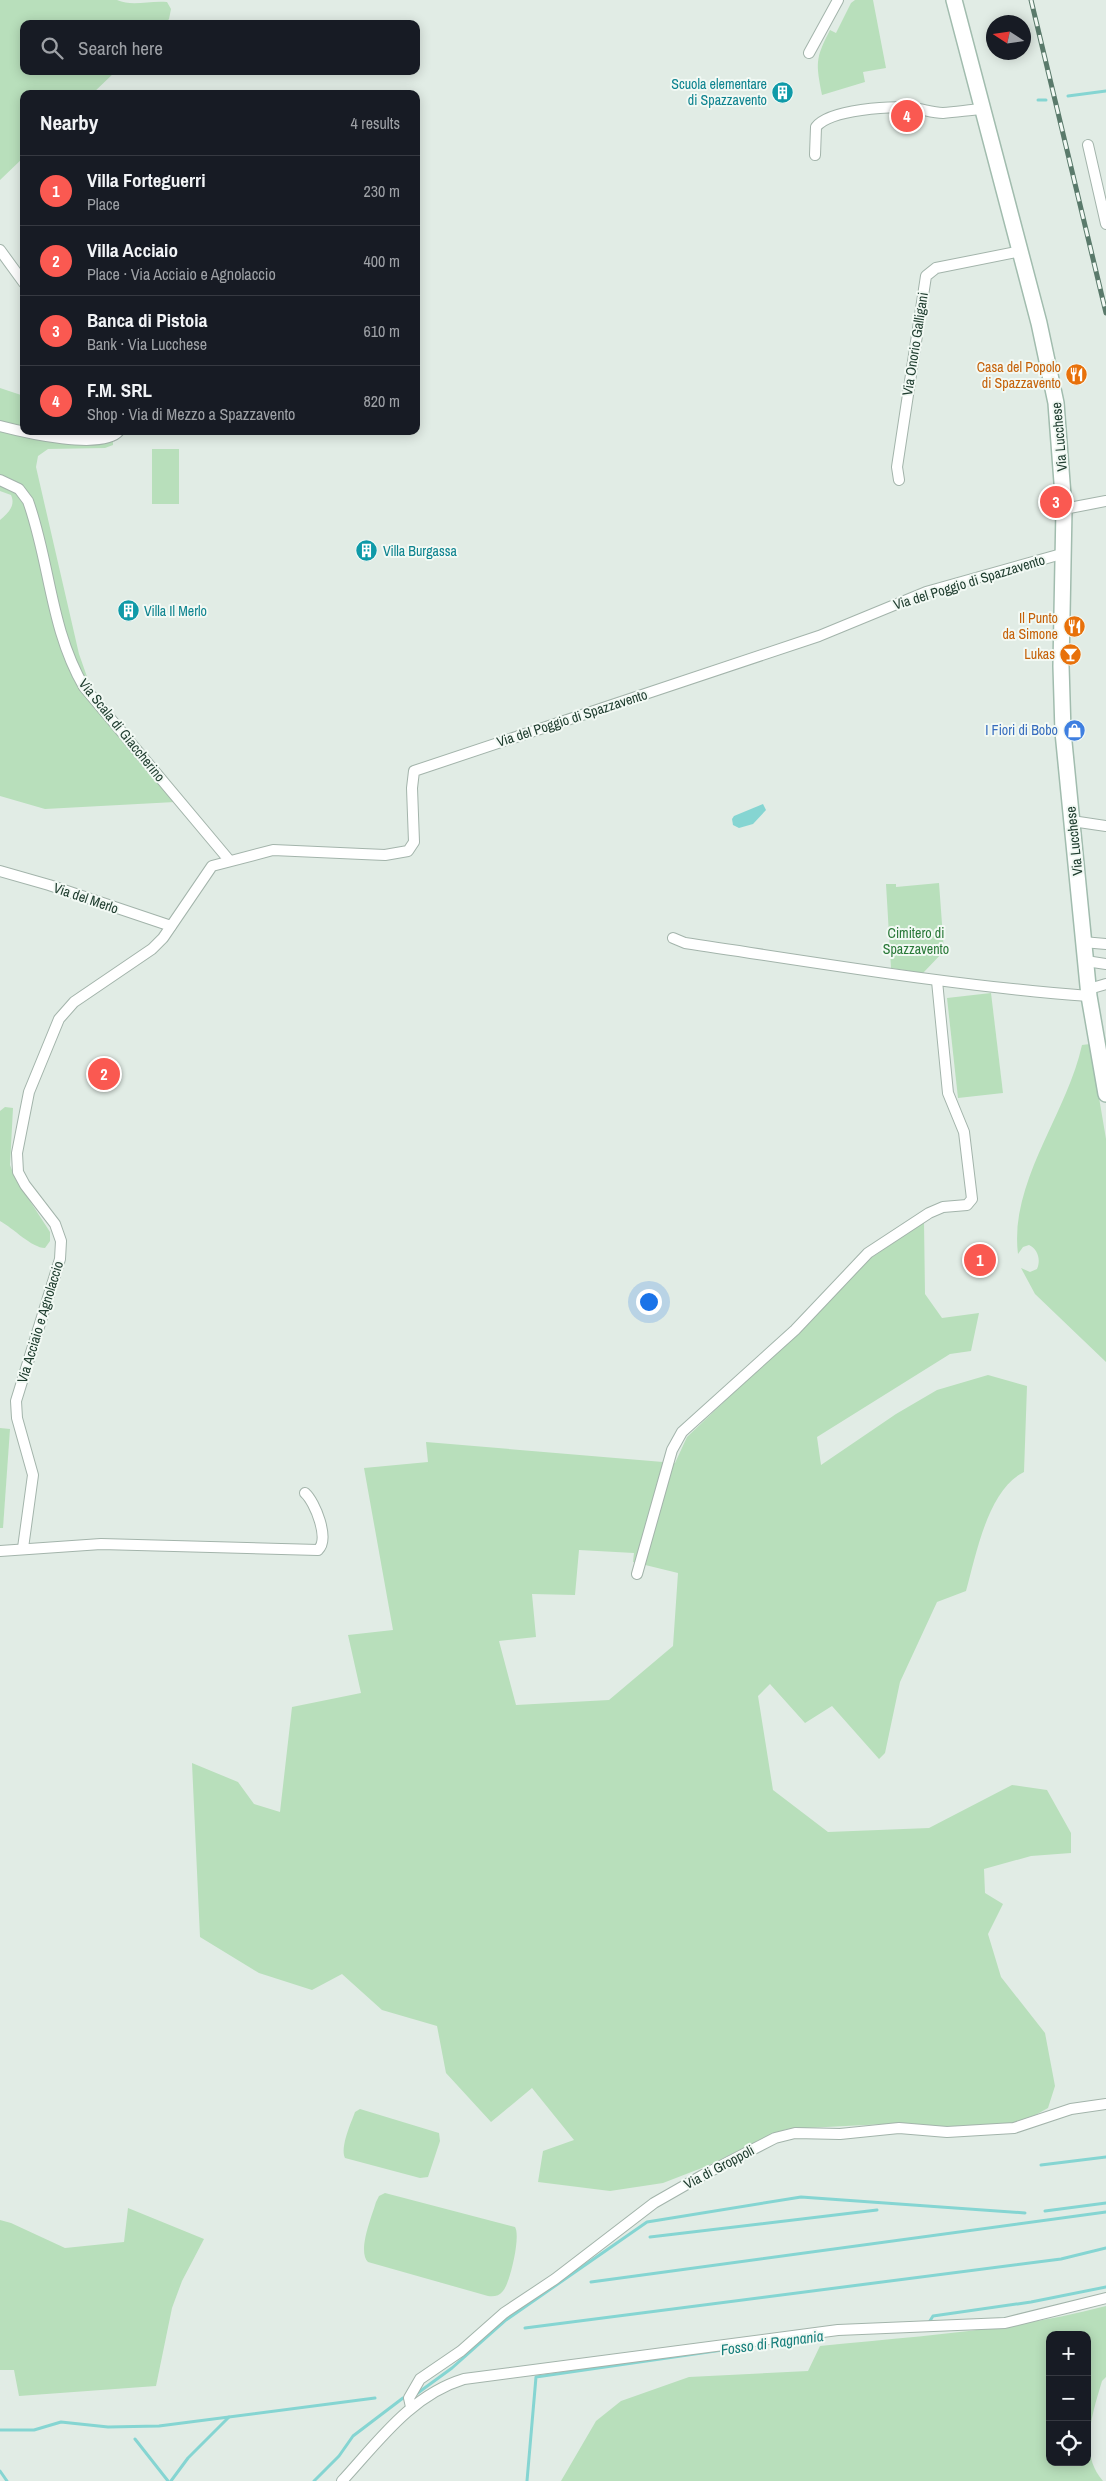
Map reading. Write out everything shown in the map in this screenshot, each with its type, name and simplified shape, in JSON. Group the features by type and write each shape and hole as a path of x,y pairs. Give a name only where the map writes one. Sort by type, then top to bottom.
{"street":[{"path":"809,53 838,0"},
{"name":"Via Lucchese","path":"954,0 981,109 1021,251 1056,404 1064,509 1065,553 1061,672 1063,732 1089,993 1106,1094"},
{"path":"815,155 816,127 823,121 838,115 860,111 910,108 943,113 981,109"},
{"path":"1088,145 1106,224"},
{"path":"0,250 20,278"},
{"name":"Via Onorio Galligani","path":"899,480 896,468 926,276 936,268 1021,251"},
{"path":"0,426 20,430"},
{"path":"45,435 60,438 108,438 113,435"},
{"name":"Via Scala di Giaccherino","path":"0,480 19,489 28,501 56,620 74,669 84,687 229,860"},
{"path":"1064,509 1106,502"},
{"name":"Via del Poggio di Spazzavento","path":"171,926 209,869 215,864 273,850 385,854 408,850 414,842 412,783 414,771 819,636 926,592 1065,553"},
{"path":"1072,821 1106,826"},
{"name":"Via del Merlo","path":"0,871 171,926"},
{"name":"Via Acciaio e Agnolaccio","path":"23,1548 33,1476 17,1418 16,1401 60,1260 61,1250 55,1224 25,1185 18,1172 17,1153 25,1105 58,1018 74,1002 152,949 171,926"},
{"path":"673,938 685,943 937,981 1011,990 1089,993 1106,984"},
{"path":"1084,942 1106,944"},
{"path":"1086,961 1106,964"},
{"path":"637,1574 672,1450 682,1432 795,1330 868,1253 930,1213 949,1205 963,1206 972,1199 964,1132 948,1093 937,981"},
{"path":"0,1551 101,1544 318,1550 322,1540 321,1528 314,1504 305,1493"},
{"name":"Via di Groppoli","path":"410,2407 410,2394 420,2379 461,2351 509,2309 568,2269 654,2203 775,2138 795,2133 840,2134 894,2128 947,2132 1014,2128 1071,2109 1106,2104"},
{"name":"Via di Groppoli","path":"342,2481 410,2407 449,2384 464,2379 838,2330 1005,2323 1106,2298"}],"green space":[{"path":"0,0 167,2 171,9 168,20 20,20 20,75 112,75 96,90 20,90 20,161 0,180"},
{"path":"855,0 873,0 886,68 863,72 865,82 822,95 818,68 819,55 830,30 836,33 851,3"},
{"path":"0,388 20,395 20,435 107,435 113,442 113,445 105,448 48,449 38,456 36,467 79,654 98,708 110,727 175,802 45,809 0,796 0,520 13,503 11,495 0,491"},
{"path":"152,449 179,449 179,504 152,504"},
{"name":"Cimitero di Spazzavento","path":"939,883 944,951 923,973 891,968 886,884 896,884 896,887"},
{"path":"991,993 1003,1093 958,1098 947,998"},
{"path":"1090,1044 1106,1139 1106,1362 1035,1294 1021,1268 1030,1272 1037,1269 1039,1259 1035,1249 1029,1245 1023,1247 1018,1254 1018,1227 1022,1201 1030,1174 1075,1071 1082,1045"},
{"path":"5,1107 13,1108 10,1165 15,1178 50,1232 50,1241 45,1248 34,1245 0,1221 0,1111"},
{"path":"924,1222 925,1294 942,1318 979,1313 971,1351 950,1354 817,1437 821,1465 896,1414 937,1390 988,1375 1027,1386 1024,1472 1001,1493 992,1508 979,1542 966,1591 937,1602 900,1682 885,1753 879,1759 832,1706 805,1723 770,1684 758,1696 773,1790 828,1832 929,1828 1012,1785 1047,1790 1071,1833 1071,1853 1031,1856 984,1869 985,1893 1003,1904 988,1934 1001,1977 1045,2033 1055,2086 1048,2108 1030,2118 1013,2124 947,2127 905,2123 787,2129 770,2135 707,2166 663,2183 610,2191 538,2182 543,2151 574,2140 532,2088 491,2122 446,2073 437,2026 382,2010 342,1974 312,1990 259,1973 200,1937 192,1763 238,1782 254,1804 280,1812 292,1707 361,1693 348,1635 393,1630 364,1468 428,1462 426,1442 675,1463 687,1437 787,1342 862,1264","holes":["579,1550 634,1553 633,1562 678,1573 673,1646 609,1700 516,1705 499,1641 536,1637 532,1594 575,1595"]},
{"path":"0,1428 10,1429 3,1528 0,1528"},
{"path":"360,2109 439,2133 440,2141 428,2177 420,2178 345,2158 344,2148 347,2135 355,2112"},
{"path":"385,2193 515,2227 517,2240 514,2259 509,2279 503,2291 496,2296 488,2296 368,2262 364,2250 366,2233 376,2202 379,2196"},
{"path":"128,2208 204,2239 182,2281 172,2308 156,2386 19,2396 14,2370 0,2370 0,2220 11,2223 65,2248 124,2242"},
{"path":"1106,2306 1106,2377 1102,2381 1091,2426 1091,2331 1046,2331 1046,2466 1091,2466 1091,2458 1095,2470 1103,2481 561,2481 596,2421 621,2401 689,2377 808,2371 820,2346 964,2332 1035,2321"}],"water":[{"path":"763,804 766,810 753,824 739,828 733,825 732,819 734,816"}],"waterway":[{"path":"1068,96 1106,91"},
{"path":"1038,100 1046,100"},
{"path":"1041,2165 1106,2157"},
{"path":"415,2395 452,2368 506,2320 647,2222 801,2197 1025,2213"},
{"path":"1045,2211 1106,2203"},
{"path":"650,2237 877,2210"},
{"path":"591,2282 1106,2212"},
{"path":"525,2328 1061,2259 1106,2248"},
{"name":"Fosso di Ragnania","path":"928,2324 933,2316 1031,2302 1106,2287"},
{"name":"Fosso di Ragnania","path":"527,2481 536,2377 743,2347"},
{"path":"0,2430 34,2430 61,2422 108,2427 159,2426 375,2398"},
{"path":"314,2481 339,2456 353,2436 403,2398"},
{"path":"171,2481 188,2458 229,2417"},
{"path":"135,2439 168,2481"},
{"path":"0,2471 7,2481"}],"railway":[{"path":"1031,0 1106,313"}],"place":[{"name":"Scuola elementare di Spazzavento","path":"783,92"},
{"name":"F.M. SRL","path":"907,116"},
{"name":"Casa del Popolo di Spazzavento","path":"1077,375"},
{"name":"Banca di Pistoia","path":"1056,502"},
{"name":"Villa Burgassa","path":"367,551"},
{"name":"Villa Il Merlo","path":"128,611"},
{"name":"Il Punto da Simone","path":"1074,626"},
{"name":"Lukas","path":"1071,654"},
{"name":"I Fiori di Bobo","path":"1074,730"},
{"name":"Villa Acciaio","path":"104,1074"},
{"name":"Villa Forteguerri","path":"980,1260"}]}
